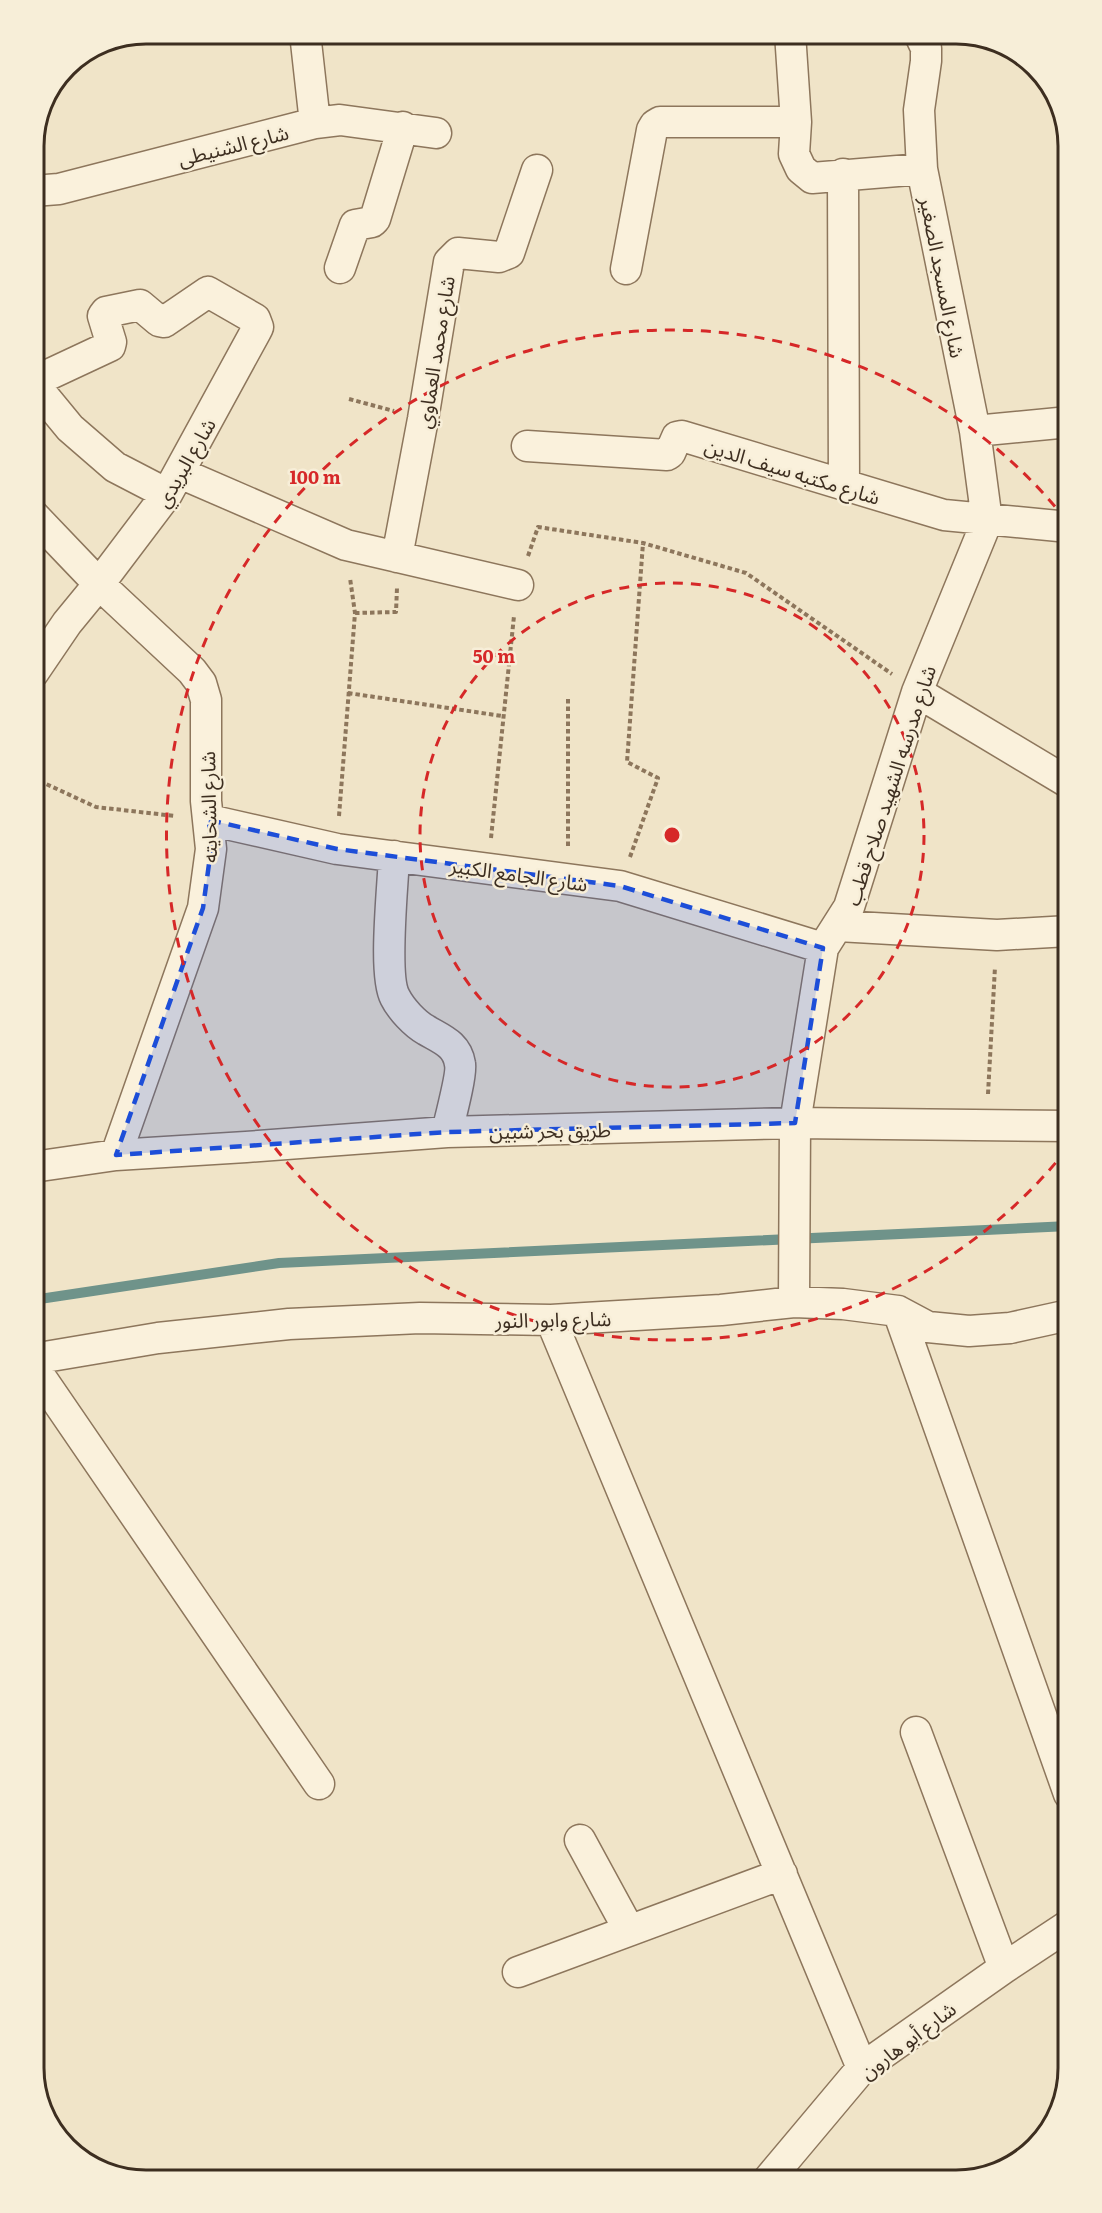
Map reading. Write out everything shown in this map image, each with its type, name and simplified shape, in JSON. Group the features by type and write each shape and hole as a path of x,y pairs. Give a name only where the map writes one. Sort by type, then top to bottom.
{"street":[{"path":"305,44 315,123"},
{"path":"791,44 796,122 794,154 801,170 812,178 922,169"},
{"name":"شارع المسجد الصغير","path":"924,44 926,61 919,110 922,169 975,431 987,521"},
{"name":"شارع الشنيطى","path":"44,190 59,189 315,123 340,120 436,133"},
{"path":"626,269 652,130 655,125 660,122 796,122"},
{"path":"340,268 355,225 372,222 375,219 403,127"},
{"name":"شارع محمد العماوي","path":"397,557 449,262 458,253 499,257 509,253 537,170"},
{"path":"843,174 844,485"},
{"name":"شارع البريدي","path":"44,378 108,348 111,342 103,315 106,312 136,305 143,306 159,321 164,322 203,293 211,292 255,319 258,327 174,484 99,585 67,622 44,656"},
{"path":"44,396 70,428 116,467 174,484 346,545 518,585"},
{"path":"975,431 1058,423"},
{"name":"شارع مكتبه سيف الدين","path":"527,446 665,455 670,453 676,437 682,436 944,516 1058,526"},
{"name":"شارع مدرسه الشهيد صلاح قطب","path":"794,1287 795,1123 831,937 849,907 917,692 987,521"},
{"name":"شارع الشحايته","path":"44,526 99,585 192,671 201,683 206,700 206,801 210,849 203,908 116,1155"},
{"path":"917,692 1058,776"},
{"name":"شارع الجامع الكبير","path":"208,820 337,849 620,886 831,937 997,935 1058,932"},
{"path":"394,856 389,973 394,996 404,1009 425,1030 443,1038 456,1052 461,1066 447,1132"},
{"name":"طريق بحر شبين","path":"44,1165 116,1155 246,1148 447,1132 795,1123 1058,1126"},
{"name":"شارع وابور النور","path":"44,1357 158,1338 289,1324 420,1318 551,1320 721,1310 794,1287 843,1304 898,1311 928,1327 969,1331 1010,1328 1058,1317"},
{"path":"898,1311 1058,1763"},
{"path":"551,1320 862,2068"},
{"path":"44,1382 319,1784"},
{"path":"916,1732 1004,1968"},
{"path":"580,1840 629,1930"},
{"path":"518,1972 782,1874"},
{"name":"شارع أبو هارون","path":"777,2170 862,2068 1058,1932"}],"path":[{"path":"349,399 423,419"},
{"path":"488,869 502,716 518,585 538,527 643,543 746,573 917,692"},
{"path":"620,886 658,778 627,762 643,543"},
{"path":"337,849 355,613 396,612 397,557"},
{"path":"348,693 502,716"},
{"path":"568,699 568,879"},
{"path":"44,783 96,807 208,820"},
{"path":"986,1125 997,935"}],"highlighted area":[{"path":"209,820 337,849 620,886 823,948 795,1123 447,1132 116,1155 203,908 211,849"}],"waterway":[{"path":"44,1298 279,1263 1058,1227"}]}
